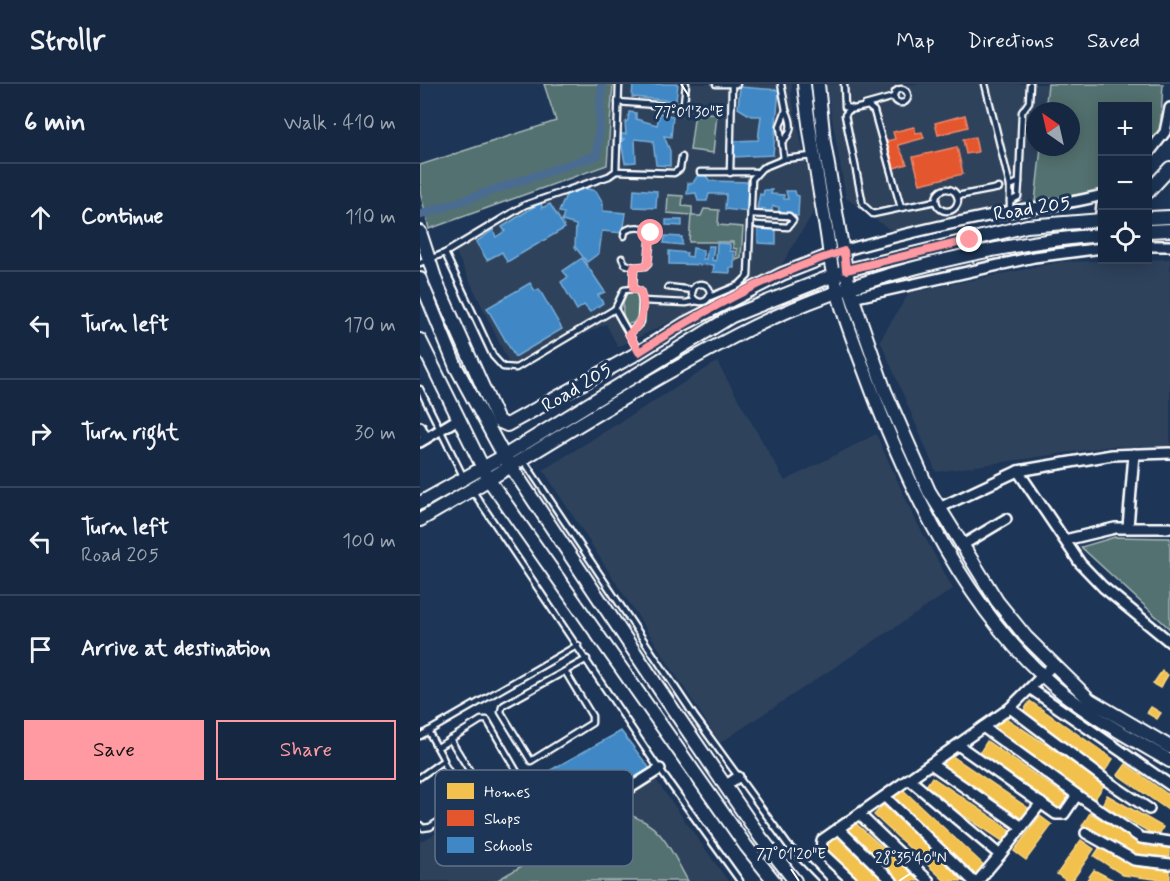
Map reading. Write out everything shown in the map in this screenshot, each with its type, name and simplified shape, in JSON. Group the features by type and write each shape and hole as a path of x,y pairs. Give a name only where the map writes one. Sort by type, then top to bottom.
{"main road":[{"path":"804,84 833,275 847,292 885,391 939,508 997,601 1053,664 1090,700 1170,747"},
{"path":"818,84 824,142 844,251 847,292 882,420 923,508 977,598 1013,644 1043,676 1097,717 1170,761"},
{"path":"1152,188 1170,168"},
{"path":"1152,218 1170,217"},
{"name":"Road 205","path":"420,503 482,466 504,456 732,316 846,270 1027,226 1098,220"},
{"path":"1152,231 1170,230"},
{"path":"420,232 424,262 502,424 514,423 684,324 782,274 831,255"},
{"name":"Road 205","path":"420,520 738,334 847,292 876,278 973,255 1098,236"},
{"path":"420,279 456,367 504,456 725,786 795,881"},
{"path":"420,340 489,480 746,846 774,881"}],"street":[{"path":"1152,149 1165,132 1170,108"},
{"path":"831,255 954,224 1010,212 1079,202 1098,196"},
{"path":"1152,246 1170,246"},
{"path":"847,292 1034,257 1098,249"},
{"path":"420,427 423,440 458,419"},
{"path":"939,508 1018,471 1112,454 1170,453"},
{"path":"1128,527 1134,454"},
{"path":"1018,471 1080,563 1103,587 1170,642"},
{"path":"961,546 1006,519"},
{"path":"1065,540 1090,532 1128,527 1170,528"},
{"path":"852,881 821,852 822,840 1010,708 1053,664"},
{"path":"1031,689 1170,785"},
{"path":"1010,708 1110,783 1149,809"},
{"path":"983,727 1141,838 1170,842"},
{"path":"958,745 1062,815 1077,795"},
{"path":"931,764 1022,826"},
{"path":"633,786 660,769"},
{"path":"725,786 738,777"},
{"path":"910,780 1000,855"},
{"path":"885,797 973,881"},
{"path":"978,881 1041,803"},
{"path":"860,815 929,881"},
{"path":"839,829 892,881"},
{"path":"1086,833 1134,860 1170,864"}],"lane":[{"path":"616,171 619,84"},
{"path":"618,102 680,107 684,104 686,84"},
{"path":"716,84 734,85 730,172"},
{"path":"781,84 791,126 784,140"},
{"path":"844,84 847,109 894,97"},
{"path":"986,84 1010,186 1010,212"},
{"path":"1010,201 1018,197 1022,112 1029,102 1030,84"},
{"path":"901,208 874,111 868,106 849,111 845,115 863,205 873,214 936,201"},
{"path":"784,159 784,140 780,126 786,110"},
{"path":"700,172 755,172 784,159 814,156"},
{"path":"424,262 445,253 525,205 609,176 616,171 674,173 680,169 682,157"},
{"path":"642,301 686,303 706,301 710,297 739,285 748,276 755,172"},
{"path":"1010,186 1019,182"},
{"path":"946,188 953,190 957,196 957,203 951,210 942,210 936,201 937,194 946,188"},
{"path":"957,196 999,188"},
{"path":"951,210 954,224"},
{"path":"751,214 789,216 793,220 791,225 786,227 758,225"},
{"path":"622,258 625,264 634,267 645,266 648,263 651,233 645,229 632,228 624,236"},
{"path":"445,253 493,356 509,370 615,309 622,292 633,289 640,291 641,322 629,334"},
{"path":"633,289 634,267"},
{"path":"693,290 699,284 705,285 709,288 710,297"},
{"path":"668,287 693,290"},
{"path":"693,290 697,301"},
{"path":"615,309 639,352"},
{"path":"420,389 439,430 472,490 660,769 740,881"},
{"path":"523,460 695,717 788,845 823,881"},
{"path":"420,736 578,645"},
{"path":"565,671 592,716 592,723 531,761 501,709 565,671 586,659"},
{"path":"438,747 481,720 490,722 516,770"},
{"path":"428,731 443,756 443,762 448,770"},
{"path":"450,739 469,770"},
{"path":"420,777 443,762"},
{"path":"420,825 423,828 435,823"}],"shaded area":[{"path":"613,84 792,84 791,95 816,208 779,269 618,347 606,324 512,369 451,242 607,165"},
{"path":"826,84 1048,84 1046,102 1026,102 1026,156 1040,156 1035,202 893,232 846,198"},
{"path":"1152,259 1170,259 1170,447 1112,446 936,472 880,340 909,293 1061,262 1098,261 1098,264 1152,264"},
{"path":"717,362 785,481 876,434 916,521 953,589 720,743 543,470"},
{"path":"621,731 728,881 420,881 420,842 435,834 435,866 633,866 633,770 550,770"}],"green space":[{"path":"544,84 613,84 607,165 429,229 420,191 420,165 556,121"},
{"path":"1048,84 1163,84 1160,134 1152,142 1152,102 1098,102 1098,194 1035,202 1040,156 1080,156 1080,102 1046,102"},
{"path":"695,112 717,114 713,153 690,150"},
{"path":"668,195 683,196 682,206 692,207 692,216 701,216 704,209 719,210 718,225 743,227 741,258 736,260 737,249 733,248 733,242 689,242 691,215 667,213"},
{"path":"628,291 638,294 640,306 633,323 628,324 625,321 623,308"},
{"path":"1115,537 1170,538 1170,629 1081,547"},
{"path":"633,816 657,831 688,881 496,881 522,866 633,866"}],"building: Homes":[{"path":"1162,671 1168,675 1160,688 1153,684"},
{"path":"1030,701 1113,759 1105,771 1022,713"},
{"path":"1151,707 1161,713 1157,719 1147,713"},
{"path":"1003,716 1105,784 1094,800 993,732"},
{"path":"987,741 1070,799 1062,811 979,754"},
{"path":"948,753 1031,810 1023,822 940,764"},
{"path":"1126,764 1170,796 1168,810 1118,775"},
{"path":"932,777 1015,833 1007,844 924,789"},
{"path":"900,787 987,868 978,878 892,796"},
{"path":"1107,795 1163,827 1158,837 1102,805"},
{"path":"883,805 964,881 945,881 874,815"},
{"path":"1090,813 1147,847 1170,847 1170,861 1138,858 1082,826"},
{"path":"1040,816 1052,825 1026,860 1014,851"},
{"path":"852,820 920,881 900,881 844,830"},
{"path":"834,835 884,881 861,881 823,847"},
{"path":"1081,840 1094,849 1072,881 1067,881 1057,874"},
{"path":"1102,844 1120,858 1144,868 1170,867 1170,881 1123,875 1094,856"},
{"path":"1094,870 1115,881 1086,881"}],"building: Shops":[{"path":"965,115 968,127 938,135 935,123"},
{"path":"914,127 916,133 922,132 924,138 898,145 907,164 894,168 887,141 895,139 893,132"},
{"path":"975,137 978,152 966,154 963,139"},
{"path":"957,147 963,174 920,184 913,157"}],"building: Schools":[{"path":"633,84 678,84 676,101 632,97"},
{"path":"740,87 779,90 773,155 734,157 734,141 758,140 761,116 751,116 738,108"},
{"path":"629,112 636,113 636,119 657,125 660,113 673,116 671,137 664,136 670,151 670,166 656,165 653,141 635,139 636,162 625,163 621,142 624,139 619,138 619,134 626,134 625,123"},
{"path":"698,175 705,175 710,181 749,182 748,212 725,209 726,194 709,194 707,201 698,201 696,193 687,194 688,183 693,183"},
{"path":"579,187 596,191 603,203 603,211 626,213 623,233 602,231 599,253 587,262 575,247 576,225 562,221 564,213 559,212 566,195"},
{"path":"634,189 657,191 656,208 633,207"},
{"path":"764,190 772,190 771,194 784,195 784,199 788,199 786,191 795,191 799,196 798,216 778,214 779,207 773,206 771,212 764,213 765,209 757,208 760,194 763,195"},
{"path":"541,202 542,208 550,204 565,228 507,262 502,252 487,260 476,242 493,230 496,237 505,231 502,227"},
{"path":"666,220 682,220 682,226 666,225"},
{"path":"758,227 776,228 776,244 758,243"},
{"path":"665,236 682,237 682,245 664,243"},
{"path":"717,243 730,244 730,251 734,251 734,268 730,268 730,273 713,272 714,265 669,264 669,251 687,253 686,256 692,257 693,248 703,250 703,259 706,259 708,246 714,246 712,260 716,261"},
{"path":"582,258 605,292 598,295 603,303 590,312 584,305 577,310 561,282 568,277 563,271"},
{"path":"530,283 535,291 539,289 562,329 515,357 487,308"},
{"path":"621,731 651,770 633,780 633,770 551,770"}],"waterway":[{"path":"420,215 597,155 602,84"}],"route":[{"path":"651,233 648,263 645,266 634,267 633,289 642,294 641,322 638,328 629,334 639,352 684,324 804,264 844,251 846,270 970,240"}]}
